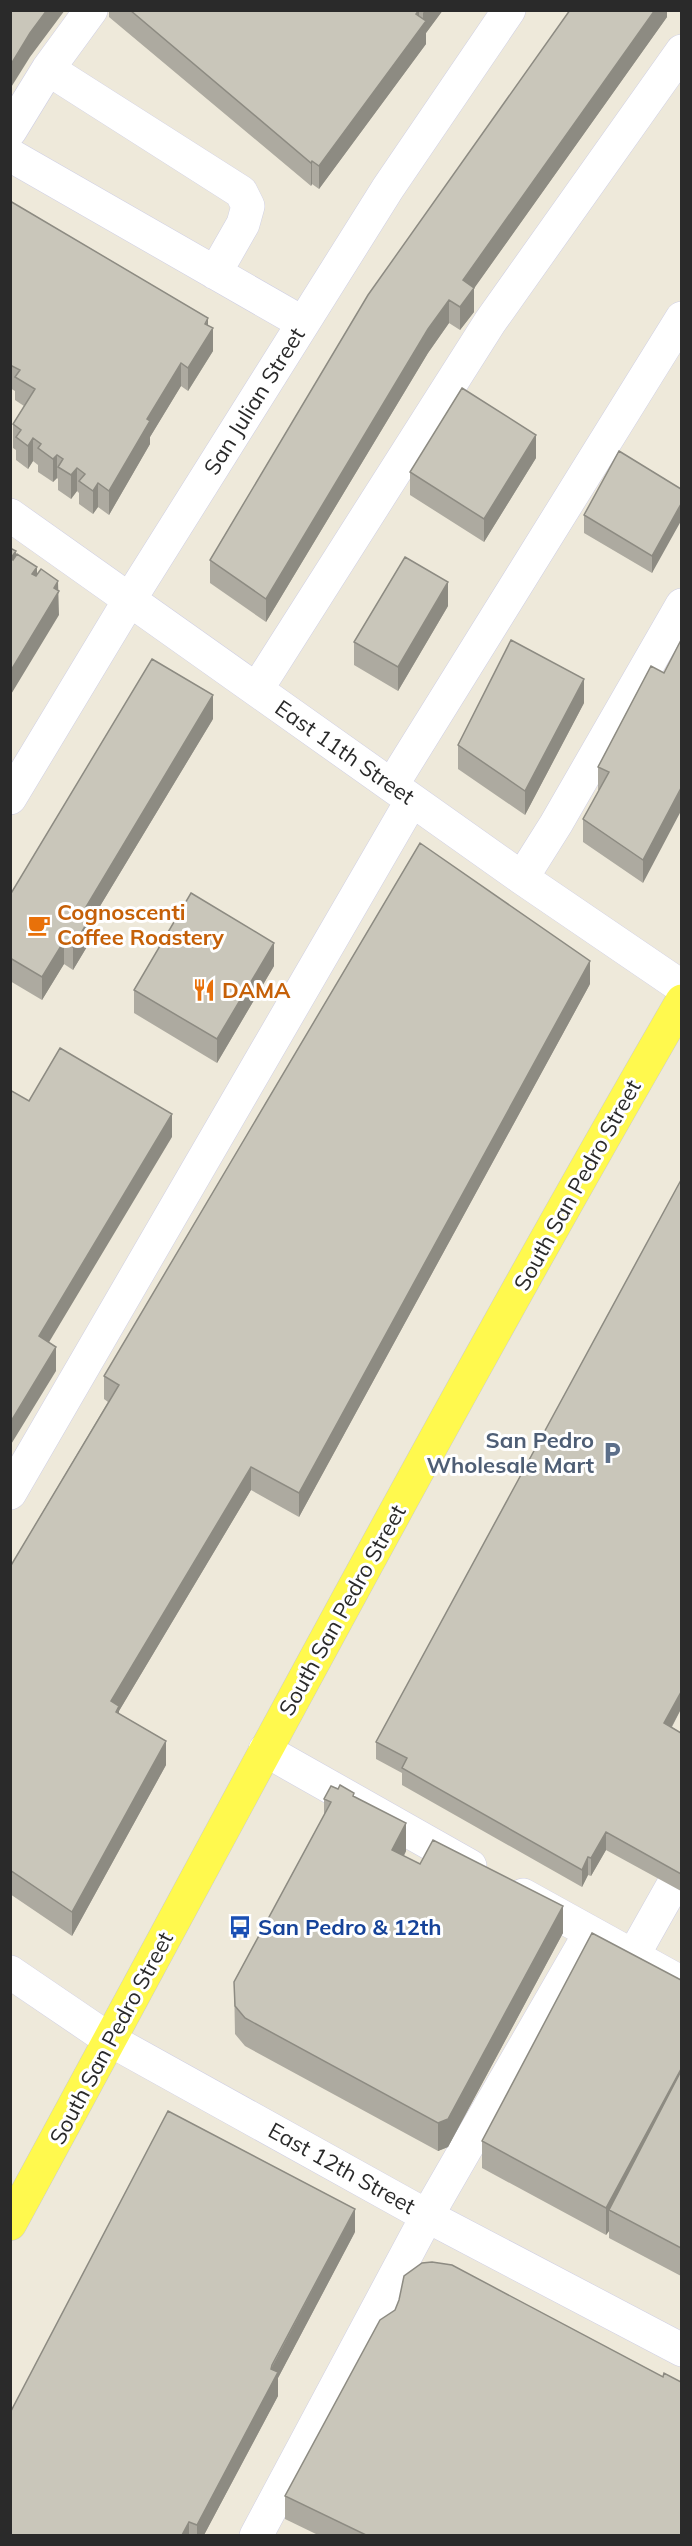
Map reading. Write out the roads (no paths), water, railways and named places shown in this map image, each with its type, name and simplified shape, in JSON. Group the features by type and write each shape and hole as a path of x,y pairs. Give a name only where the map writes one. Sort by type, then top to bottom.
{"main road":[{"name":"South San Pedro Street","path":"10,2224 265,1750 584,1171 681,1000"}],"street":[{"path":"10,131 48,69 91,10"},
{"name":"San Julian Street","path":"10,798 130,598 388,188 509,10"},
{"path":"257,689 490,322 681,51"},
{"path":"48,69 241,192 248,206 243,224 215,273"},
{"path":"10,155 303,323"},
{"path":"10,1493 402,792 681,318"},
{"name":"East 11th Street","path":"10,515 522,878 681,987"},
{"path":"522,878 556,824 681,605"},
{"path":"265,1750 681,1983"},
{"path":"633,1956 681,1869"},
{"path":"263,2533 427,2216 590,1933"},
{"name":"East 12th Street","path":"10,1972 110,2040 427,2216 681,2350"}],"place":[{"name":"Cognoscenti Coffee Roastery","path":"39,925"},
{"name":"DAMA","path":"204,990"},
{"name":"San Pedro Wholesale Mart","path":"612,1453"},
{"name":"San Pedro & 12th","path":"240,1927"}]}
